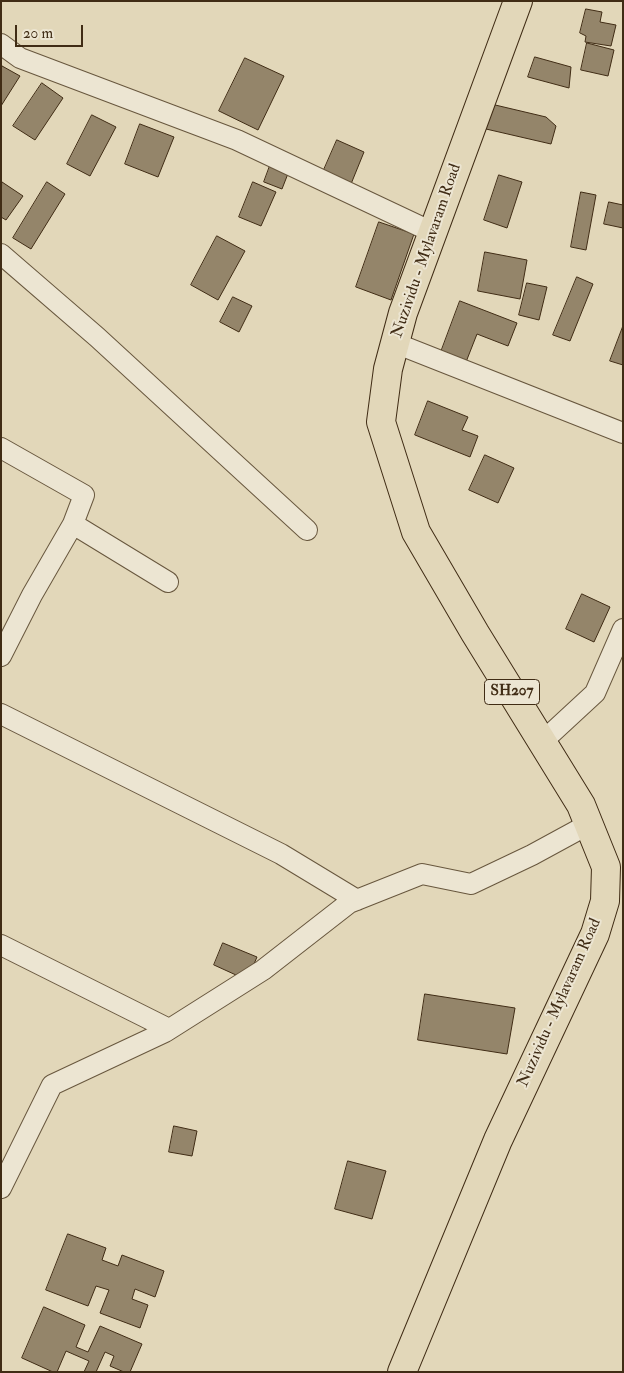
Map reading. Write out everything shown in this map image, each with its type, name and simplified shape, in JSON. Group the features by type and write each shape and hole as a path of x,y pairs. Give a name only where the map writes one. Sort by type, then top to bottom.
{"main road":[{"name":"Nuzividu - Mylavaram Road","path":"402,1372 498,1140 595,934 605,901 606,867 581,805 475,633 416,532 380,422 388,369 403,313 518,1"}],"street":[{"path":"1,44 20,58 237,140 432,232"},
{"path":"1,254 97,337 307,530"},
{"path":"395,344 623,432"},
{"path":"1,448 84,495 73,524 32,595 1,656"},
{"path":"73,524 168,582"},
{"path":"542,742 595,694 623,629"},
{"path":"1,714 281,854 357,900"},
{"path":"1,1188 52,1085 169,1029 264,970 349,903 422,874 471,884 532,856 589,824"},
{"path":"1,945 169,1029"}],"building":[{"path":"586,9 602,12 600,22 616,25 611,46 585,42 586,36 580,33"},
{"path":"587,43 614,50 608,76 581,70"},
{"path":"535,57 571,67 569,88 528,77"},
{"path":"245,58 284,76 258,130 219,111"},
{"path":"1,67 20,76 1,106"},
{"path":"42,83 63,98 35,140 13,126"},
{"path":"491,104 546,117 556,126 551,144 486,129"},
{"path":"92,115 116,127 90,176 67,164"},
{"path":"140,124 174,137 158,177 125,164"},
{"path":"337,140 364,152 351,184 323,172"},
{"path":"271,163 289,171 282,189 264,182"},
{"path":"499,175 522,182 507,228 484,220"},
{"path":"2,182 23,196 6,220 1,217"},
{"path":"47,182 65,194 31,249 13,238"},
{"path":"253,182 276,192 261,226 239,217"},
{"path":"581,192 596,195 586,250 571,247"},
{"path":"609,202 623,205 623,228 604,224"},
{"path":"379,222 414,234 391,300 356,287"},
{"path":"217,236 245,251 218,300 191,285"},
{"path":"485,252 527,260 520,299 478,291"},
{"path":"577,277 593,284 570,341 553,335"},
{"path":"527,283 547,287 539,320 519,315"},
{"path":"233,297 252,306 239,332 220,322"},
{"path":"460,301 517,323 508,346 477,334 466,362 441,352"},
{"path":"623,326 623,365 610,361"},
{"path":"428,401 468,417 462,430 478,436 470,457 415,435"},
{"path":"485,455 514,468 498,503 469,490"},
{"path":"582,594 610,607 594,642 566,629"},
{"path":"223,943 257,957 247,980 214,965"},
{"path":"425,994 515,1008 507,1054 418,1040"},
{"path":"174,1126 197,1131 192,1156 169,1152"},
{"path":"348,1161 386,1171 372,1219 335,1209"},
{"path":"68,1234 106,1248 102,1260 118,1266 122,1255 164,1271 155,1297 135,1289 132,1299 148,1305 140,1328 100,1313 109,1290 96,1286 88,1306 46,1290"},
{"path":"44,1307 85,1325 76,1347 88,1352 100,1326 142,1344 130,1372 124,1372 110,1366 114,1356 105,1352 96,1372 84,1372 89,1361 66,1351 57,1372 22,1358"}]}
